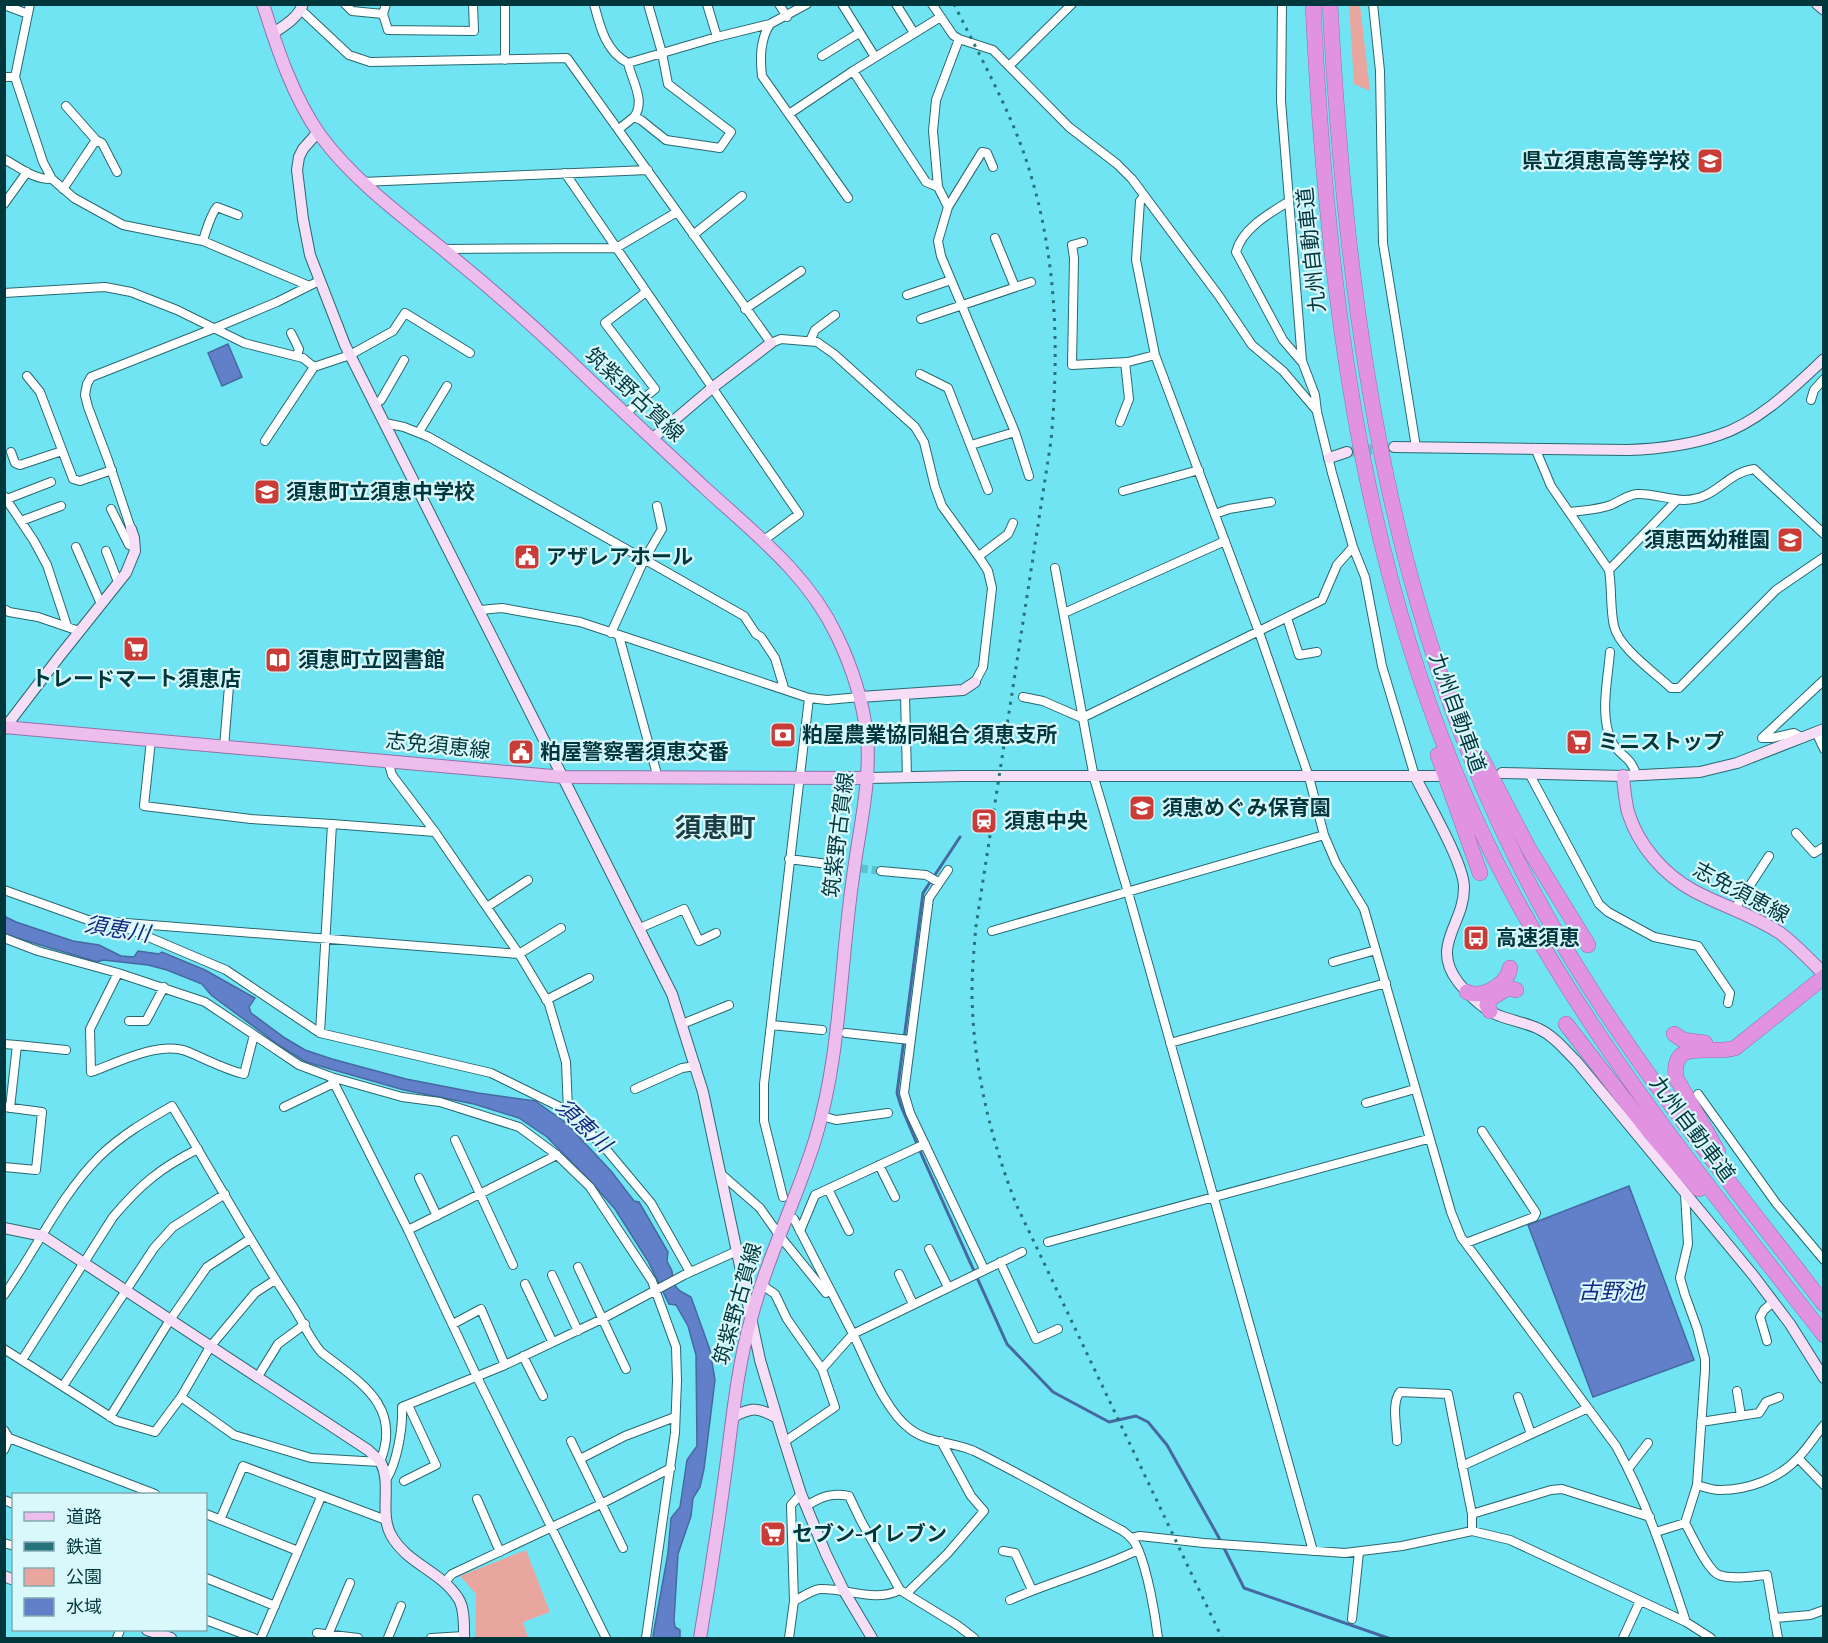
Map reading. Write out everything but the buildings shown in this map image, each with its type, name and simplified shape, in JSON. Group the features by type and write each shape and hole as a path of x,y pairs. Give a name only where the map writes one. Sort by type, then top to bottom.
{"highway":[{"name":"九州自動車道","path":"1313,4 1328,219 1341,326 1359,442 1383,553 1401,618 1436,725 1467,801 1530,926 1578,1005 1670,1137 1824,1335"},
{"name":"九州自動車道","path":"1330,4 1346,216 1358,326 1379,442 1411,585 1439,674 1506,838 1547,917 1615,1028 1652,1080 1824,1303"},
{"path":"1411,585 1454,700 1498,793 1529,849 1588,945"},
{"path":"1401,618 1424,714 1480,873"},
{"path":"1467,992 1477,995 1488,990 1505,980 1510,968"},
{"path":"1824,975 1741,1044 1721,1051 1686,1051 1678,1060 1675,1071 1676,1078 1712,1142 1824,1303"},
{"path":"1674,1034 1688,1041 1718,1044 1732,1042 1824,975"},
{"path":"1490,1011 1487,1005 1491,998 1508,988 1516,990"},
{"path":"1566,1024 1649,1131 1755,1247"}],"main road":[{"name":"筑紫野古賀線","path":"263,4 272,34 292,83 318,132 362,182 557,349 764,540 803,581 823,611 837,636 860,697 866,732 869,778 853,877 834,1054 822,1116 805,1169 778,1235 751,1317 738,1377 713,1562 700,1638"},
{"name":"志免須恵線","path":"6,728 564,777 869,778"},
{"name":"志免須恵線","path":"1623,776 1628,810 1634,827 1642,842 1675,880 1780,934 1824,975"}],"street":[{"path":"30,4 15,77 43,162 52,179 74,198 123,225 203,241 307,285"},
{"path":"345,4 352,11 383,14"},
{"path":"386,4 383,14 388,30 474,31 473,4"},
{"path":"505,60 506,4"},
{"path":"594,4 602,36 621,59 628,63 770,24 787,17 807,4"},
{"path":"634,117 666,140 720,148 731,132 668,84 648,4"},
{"path":"707,4 717,38"},
{"path":"779,4 787,17"},
{"path":"842,4 875,57"},
{"path":"896,4 914,33"},
{"path":"932,4 939,18 953,35 993,50 1069,127 1118,164 1132,179 1219,296 1252,345 1283,371 1317,412"},
{"path":"1009,66 1072,4"},
{"path":"1282,4 1281,101 1302,361 1315,395 1317,412 1353,547 1365,577 1382,666 1415,776 1461,870 1465,887 1446,951 1450,971 1467,992 1490,1011 1540,1029 1553,1038 1577,1062 1790,1323 1824,1378"},
{"path":"1373,4 1380,71 1383,243 1416,447"},
{"path":"1817,4 1824,10"},
{"path":"4,5 28,14"},
{"path":"272,34 286,25 302,7 349,55 370,62 567,58 771,343"},
{"path":"789,114 939,18"},
{"path":"770,24 765,32 760,58 762,76 848,198"},
{"path":"822,56 859,33"},
{"path":"948,207 938,187 933,132 936,100 959,39"},
{"path":"619,129 634,117 638,111 640,99 631,78 628,63"},
{"path":"853,71 926,182 938,187"},
{"path":"4,77 15,77"},
{"path":"66,106 96,140 102,143 117,171"},
{"path":"318,132 303,149 297,170 306,237 319,281 350,355 672,994 703,1092 760,1360 784,1442 801,1494 844,1591 872,1638"},
{"path":"63,189 96,140"},
{"path":"993,166 987,153 982,152 948,207 938,241 941,256 1015,432 1029,476"},
{"path":"4,159 27,172 44,179 52,179"},
{"path":"362,182 648,170"},
{"path":"4,204 27,172"},
{"path":"565,173 799,514 764,540"},
{"path":"693,235 742,196"},
{"path":"1144,196 1140,201 1136,260 1155,355 1259,632 1309,777 1324,835 1336,863 1364,909 1451,1212 1466,1243 1616,1446 1656,1532 1686,1622"},
{"path":"1288,202 1266,216 1239,239 1236,252 1283,340 1302,361"},
{"path":"203,241 212,212 217,207 238,215"},
{"path":"442,249 616,248 677,212"},
{"path":"995,238 1014,287"},
{"path":"1083,242 1072,245 1074,258 1072,364 1125,362 1155,355"},
{"path":"745,309 801,271"},
{"path":"907,295 951,280"},
{"path":"6,728 131,564 135,547 131,529 87,401 87,384 91,377 277,302 319,281"},
{"path":"921,319 1031,282"},
{"path":"4,293 105,287 145,297 244,343 303,358 314,367"},
{"path":"625,414 655,389 605,323 646,292"},
{"path":"265,441 314,367 350,355 393,331 405,313 470,353"},
{"path":"810,341 815,330 835,315"},
{"path":"291,333 299,349 297,356"},
{"path":"480,610 502,608 580,622 809,698 827,700 963,690 975,682 983,667 992,588 988,571 942,506 924,442 915,427 834,354 817,342 781,339 771,343 712,388 652,439"},
{"path":"1394,447 1660,449 1721,435 1752,418 1824,359"},
{"path":"375,404 381,400 404,360"},
{"path":"1120,422 1129,399 1125,362"},
{"path":"920,374 948,388 988,490"},
{"path":"27,376 40,392 73,479 80,481 112,470"},
{"path":"1811,400 1814,390 1824,378"},
{"path":"419,432 447,386"},
{"path":"385,423 419,432 644,560 722,601 744,616 756,634 761,637 775,658 784,688"},
{"path":"970,446 1015,432"},
{"path":"1535,448 1551,486 1609,570 1612,586 1612,620 1619,639 1671,688 1679,688 1776,590 1824,557"},
{"path":"10,452 15,463 20,465 62,450"},
{"path":"1329,458 1347,452"},
{"path":"1570,512 1591,511 1636,494 1653,495 1676,501 1706,495 1736,475 1755,469 1824,534"},
{"path":"1123,491 1199,470"},
{"path":"51,482 6,498 46,565 67,626"},
{"path":"1609,570 1676,501"},
{"path":"1215,514 1229,509 1271,502"},
{"path":"21,521 61,506"},
{"path":"657,506 662,529 644,560 615,634 658,778"},
{"path":"111,510 129,545 135,547"},
{"path":"979,556 1008,534 1013,523"},
{"path":"1064,613 1225,541"},
{"path":"76,547 101,604"},
{"path":"1023,697 1043,701 1082,718 1322,600 1337,565 1353,547"},
{"path":"106,551 118,582"},
{"path":"1056,568 1094,777 1313,1551"},
{"path":"6,612 38,617 79,631"},
{"path":"1287,618 1299,655 1317,652"},
{"path":"1610,652 1606,712 1608,730 1612,744 1634,765 1636,775"},
{"path":"224,747 230,674"},
{"path":"1803,738 1794,733 1762,738 1824,680"},
{"path":"905,694 907,778"},
{"path":"783,1197 764,1120 764,1084 809,698"},
{"path":"1502,773 1623,776 1700,771 1737,763 1820,731 1824,749"},
{"path":"151,740 144,806 251,819 435,832"},
{"path":"388,761 392,775 487,907 519,954 546,1000 566,1062 568,1111"},
{"path":"1530,775 1599,904 1608,912 1654,937 1698,946 1730,993 1728,1003"},
{"path":"869,778 1438,776"},
{"path":"320,1034 332,824"},
{"path":"1796,833 1814,853 1824,847"},
{"path":"992,931 1324,835"},
{"path":"1734,910 1769,856"},
{"path":"789,860 836,865"},
{"path":"948,870 929,898 904,1093 910,1113 984,1269"},
{"path":"881,871 926,875 938,882"},
{"path":"487,907 528,880"},
{"path":"4,890 88,920 519,954 561,928"},
{"path":"640,928 684,909 699,941 716,933"},
{"path":"113,922 226,970 320,1034 491,1073 568,1111 605,1148 651,1203 687,1274"},
{"path":"4,938 39,951 164,987 206,1002 299,1065 332,1080 402,1097 440,1102 519,1127 557,1155 590,1187 657,1289 676,1347 677,1380 671,1468 645,1638"},
{"path":"1333,962 1376,950"},
{"path":"118,973 90,1029 91,1072 158,1048 184,1050 225,1070 244,1074 254,1035"},
{"path":"546,1000 589,978"},
{"path":"1170,1043 1386,983"},
{"path":"129,1021 146,1021 164,987"},
{"path":"682,1024 729,1005"},
{"path":"771,1025 822,1030"},
{"path":"846,1033 910,1040"},
{"path":"4,1044 66,1050"},
{"path":"4,1167 36,1170 42,1112 7,1108 16,1045"},
{"path":"635,1089 682,1068 696,1066"},
{"path":"284,1107 332,1080"},
{"path":"332,1080 408,1230 477,1377 606,1638"},
{"path":"1366,1103 1414,1089"},
{"path":"1698,1094 1776,1203 1824,1260"},
{"path":"4,1295 69,1194 98,1158 116,1142 172,1106 315,1344 321,1352 369,1390 380,1406 386,1432 385,1450 380,1462"},
{"path":"822,1116 836,1120 888,1113"},
{"path":"1466,1243 1534,1217 1536,1213 1482,1131"},
{"path":"1048,1242 1428,1138"},
{"path":"455,1140 513,1264"},
{"path":"800,1230 815,1195 925,1144"},
{"path":"22,1360 113,1217 130,1196 149,1178 198,1149"},
{"path":"408,1230 557,1155"},
{"path":"879,1165 895,1197"},
{"path":"720,1173 760,1208 778,1235 836,1304"},
{"path":"419,1178 436,1216"},
{"path":"828,1189 849,1231"},
{"path":"63,1386 154,1248 173,1227 225,1194"},
{"path":"1685,1194 1688,1244 1680,1278 1705,1359 1696,1485 1685,1523 1710,1568 1718,1575 1767,1575 1778,1638"},
{"path":"794,1219 836,1304 894,1412 911,1430 972,1450 1131,1538 1138,1550 1158,1638"},
{"path":"4,1228 43,1236 368,1450 380,1462 386,1480 386,1520 391,1534 404,1554 444,1583 459,1599 464,1623 464,1637 431,1638"},
{"path":"110,1417 170,1320 207,1267 250,1239"},
{"path":"929,1249 948,1287"},
{"path":"386,1480 392,1470 403,1418 402,1407 505,1365 737,1251"},
{"path":"822,1369 853,1334 1022,1252"},
{"path":"1000,1262 1036,1339 1058,1329"},
{"path":"578,1268 626,1369"},
{"path":"899,1274 913,1304"},
{"path":"552,1275 578,1331"},
{"path":"4,1349 117,1421 155,1432 181,1397 210,1347 255,1293 275,1280"},
{"path":"525,1284 552,1341"},
{"path":"762,1285 775,1294 787,1319 822,1369 835,1407 784,1442"},
{"path":"1767,1341 1760,1317 1773,1302"},
{"path":"453,1323 481,1309 505,1365"},
{"path":"257,1378 278,1344 305,1324"},
{"path":"524,1356 543,1396"},
{"path":"1737,1391 1741,1416"},
{"path":"1397,1441 1397,1395 1400,1392 1448,1394 1472,1514 1472,1531"},
{"path":"181,1397 234,1435 311,1458 380,1462"},
{"path":"1518,1397 1531,1434"},
{"path":"1701,1422 1759,1413 1766,1402 1779,1397"},
{"path":"404,1481 436,1465 408,1405"},
{"path":"733,1418 752,1408 765,1411 777,1418"},
{"path":"1462,1466 1588,1408"},
{"path":"580,1459 625,1436 675,1417"},
{"path":"1696,1485 1718,1490 1765,1482 1784,1471 1798,1458 1823,1426"},
{"path":"4,1450 7,1434 137,1491"},
{"path":"571,1441 623,1548"},
{"path":"794,1601 818,1589 874,1596 904,1592 946,1554 984,1510 971,1496 941,1441"},
{"path":"1628,1469 1648,1443"},
{"path":"1798,1458 1824,1485"},
{"path":"220,1520 243,1466 386,1520"},
{"path":"444,1583 453,1574 671,1468"},
{"path":"1472,1514 1551,1490 1562,1489 1650,1517"},
{"path":"806,1506 823,1496 838,1493 849,1496 904,1592 957,1624 974,1638"},
{"path":"789,1638 794,1601 791,1505 801,1494"},
{"path":"261,1638 321,1497"},
{"path":"477,1499 500,1552"},
{"path":"207,1514 298,1551"},
{"path":"1656,1532 1685,1523"},
{"path":"1131,1538 1140,1536 1313,1551 1359,1551 1402,1546 1472,1531 1510,1540 1686,1622 1711,1638"},
{"path":"1010,1600 1138,1550"},
{"path":"1003,1551 1015,1553 1032,1590"},
{"path":"1352,1619 1359,1551"},
{"path":"207,1578 275,1605"},
{"path":"328,1635 350,1583"},
{"path":"1623,1638 1640,1601"},
{"path":"388,1638 401,1606"},
{"path":"1774,1618 1810,1615 1824,1610"},
{"path":"207,1620 254,1638"},
{"path":"152,1631 171,1638"},
{"path":"317,1634 358,1638"}],"green space":[{"path":"1349,5 1360,5 1370,91 1354,84"},
{"path":"526,1550 550,1612 523,1622 528,1638 475,1638 476,1594 460,1576"}],"water":[{"path":"228,344 242,377 222,386 208,353"},
{"path":"4,916 73,941 99,945 121,956 134,957 138,951 159,954 162,952 205,970 255,998 249,1007 251,1013 305,1050 406,1079 535,1101 565,1122 611,1171 634,1201 639,1202 668,1252 667,1261 676,1287 691,1297 710,1350 715,1380 704,1469 700,1487 693,1498 691,1516 678,1554 674,1620 675,1627 680,1630 680,1638 654,1638 653,1636 668,1553 671,1518 680,1507 687,1460 697,1446 696,1355 688,1326 676,1305 669,1304 648,1261 615,1209 593,1184 547,1137 519,1118 474,1104 404,1090 306,1062 280,1046 211,995 202,984 148,965 103,960 97,962 5,934"},
{"name":"古野池","path":"1629,1186 1694,1360 1593,1397 1528,1225"}],"waterway":[{"path":"960,837 923,893 897,1093 923,1158 1007,1344 1053,1392 1109,1422 1136,1416 1148,1422 1167,1445 1244,1588 1388,1638"}],"tunnel":[{"path":"1347,452 1388,448"},
{"path":"836,865 881,871"}],"railway":[{"path":"954,4 1017,134 1032,179 1047,244 1055,342 1051,441 976,926 972,994 980,1074 998,1153 1016,1204 1222,1638"}],"place":[{"name":"県立須恵高等学校","path":"1710,161"},
{"name":"須恵町立須恵中学校","path":"267,492"},
{"name":"須恵西幼稚園","path":"1790,540"},
{"name":"アザレアホール","path":"527,557"},
{"name":"トレードマート須恵店","path":"136,649"},
{"name":"須恵町立図書館","path":"278,660"},
{"name":"粕屋農業協同組合 須恵支所","path":"783,735"},
{"name":"ミニストップ","path":"1579,742"},
{"name":"粕屋警察署須恵交番","path":"521,752"},
{"name":"須恵めぐみ保育園","path":"1142,808"},
{"name":"須恵中央","path":"984,821"},
{"name":"高速須恵","path":"1476,938"},
{"name":"セブン-イレブン","path":"773,1534"}],"district":[{"name":"須恵町","path":"715,829"}],"water label":[{"name":"須恵川","path":"117,930"},
{"name":"須恵川","path":"583,1126"}]}
